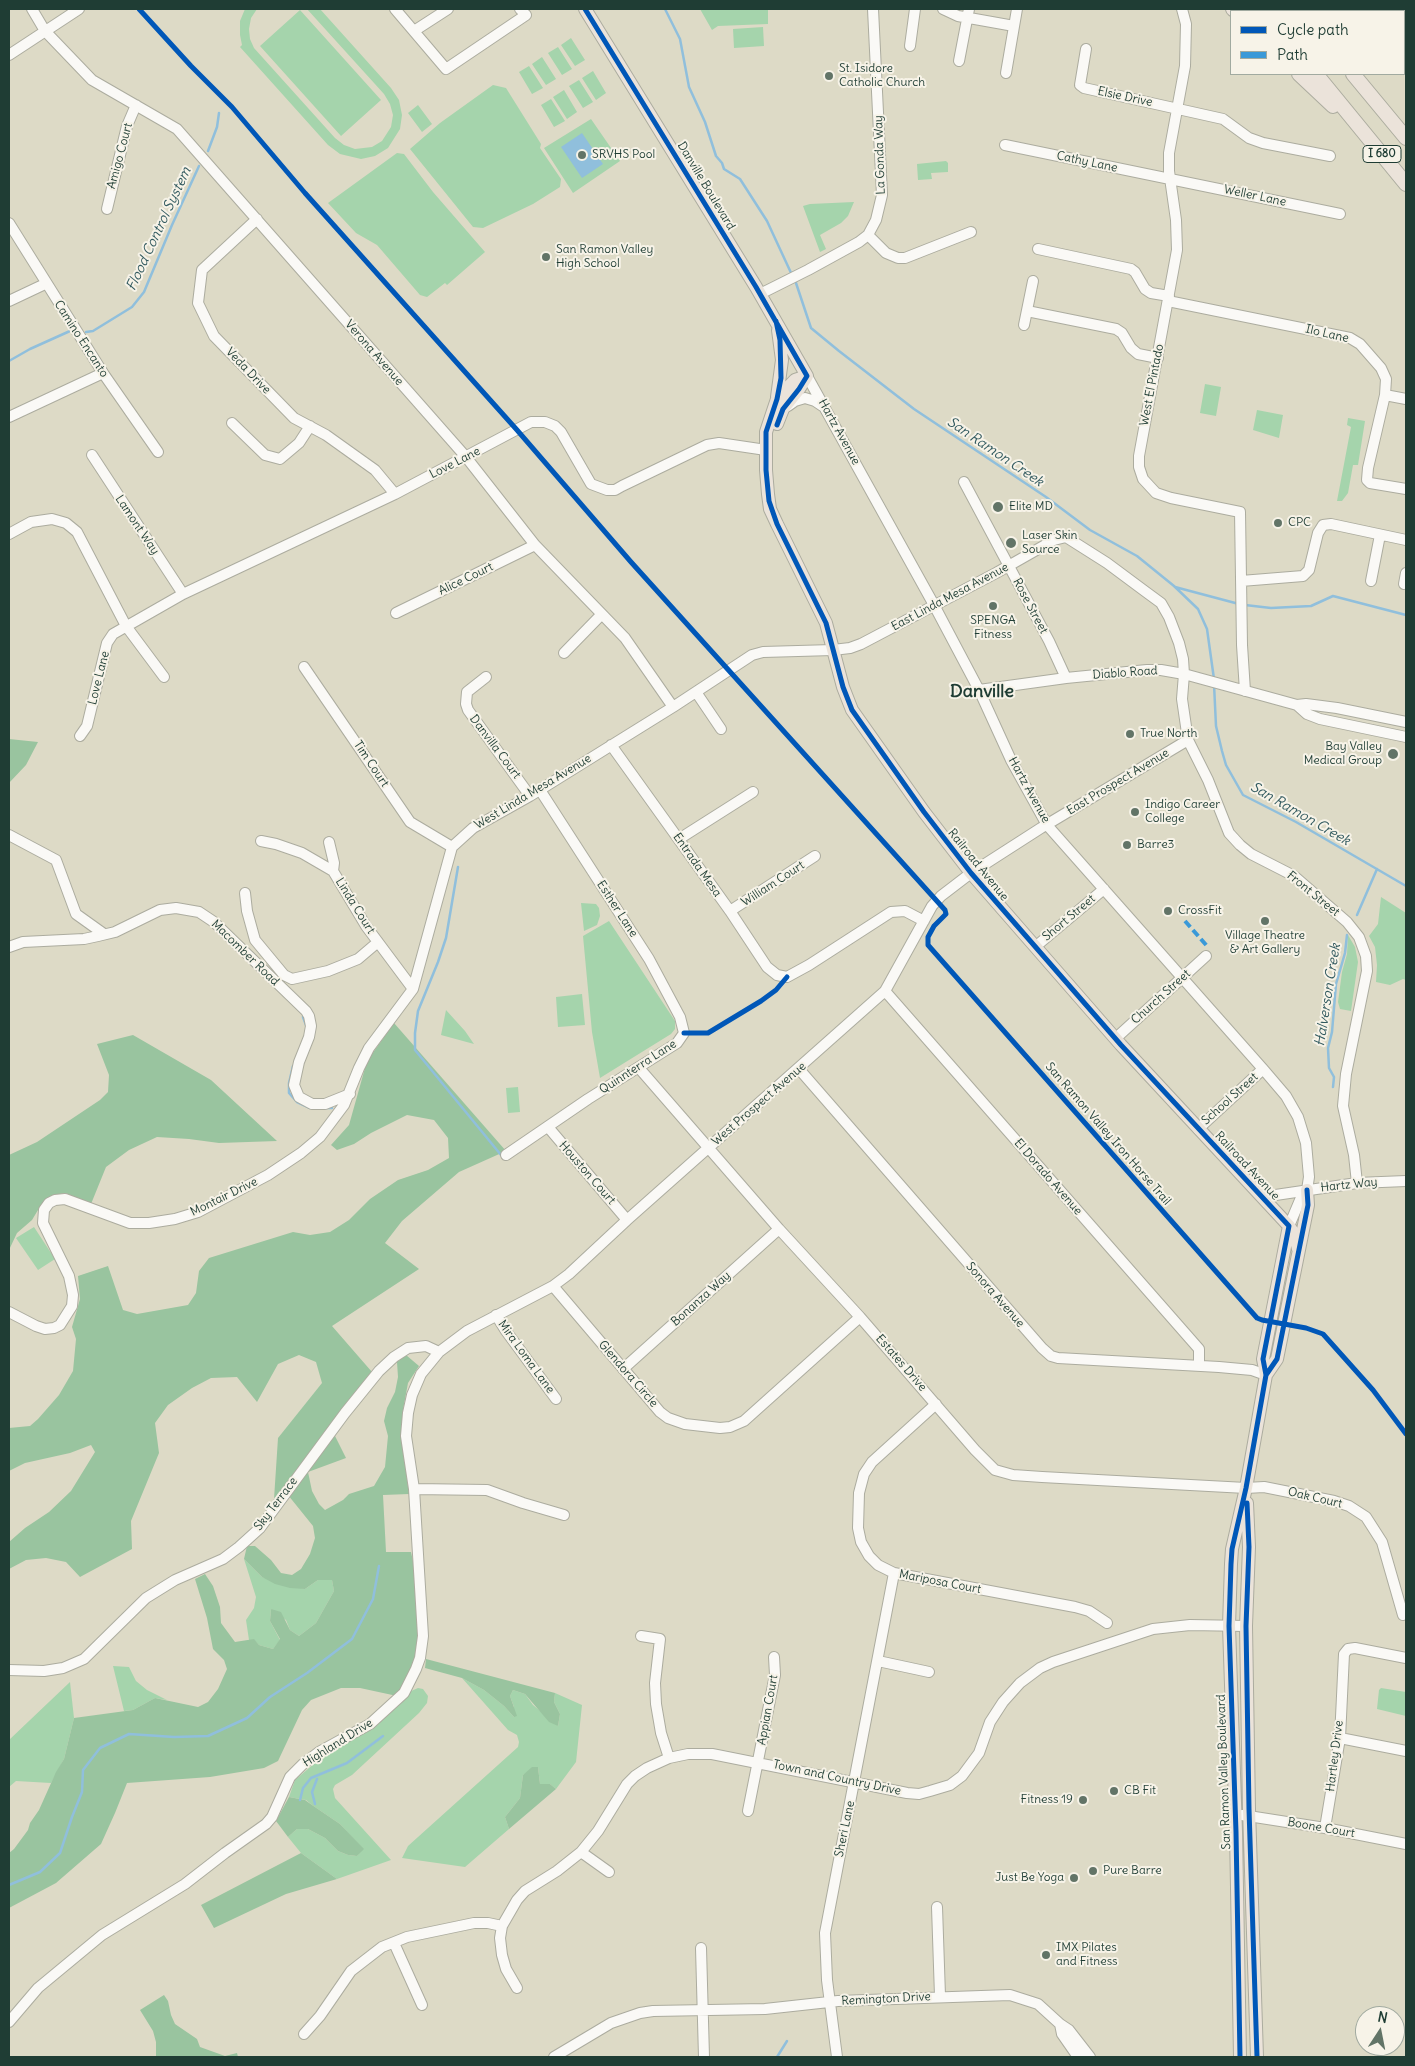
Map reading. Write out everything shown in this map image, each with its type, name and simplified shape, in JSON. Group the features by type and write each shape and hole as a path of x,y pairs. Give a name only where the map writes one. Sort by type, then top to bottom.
{"highway":[{"path":"1300,75 1325,100 1357,124"},
{"name":"I 680","path":"1317,75 1406,184"},
{"name":"I 680","path":"1354,75 1406,138"},
{"path":"1363,75 1376,101"}],"main road":[{"name":"Danville Boulevard","path":"585,9 760,294 807,376"},
{"path":"776,321 782,360 780,404"},
{"name":"Railroad Avenue","path":"807,376 795,380 766,432 766,470 770,509 826,623 843,687 852,710 924,812 971,873 1116,1038 1289,1226 1295,1235 1298,1249"},
{"name":"San Ramon Valley Boulevard","path":"1266,1375 1277,1359 1308,1205 1307,1190"},
{"name":"San Ramon Valley Boulevard","path":"1240,2057 1236,1815 1229,1626 1232,1549 1246,1488 1266,1375 1264,1358 1289,1226"},
{"name":"San Ramon Valley Boulevard","path":"1246,1488 1249,1547 1246,1626 1249,1815 1257,2057"}],"street":[{"name":"Verona Avenue","path":"32,9 45,31 92,80 177,129 466,458 535,545 625,638 674,707"},
{"path":"9,55 79,9"},
{"path":"395,9 446,68 526,15 520,9"},
{"path":"414,31 448,9"},
{"name":"La Gonda Way","path":"868,235 876,220 882,195 873,9"},
{"path":"910,46 916,9"},
{"path":"943,9 958,16 968,14 1014,26"},
{"path":"1006,73 1017,9"},
{"name":"West El Pintado","path":"1182,9 1186,24 1184,66 1169,153 1170,180 1178,235 1177,250 1139,456 1143,479 1156,493 1171,498 1240,512 1241,620 1245,692"},
{"path":"959,61 968,14"},
{"name":"Elsie Drive","path":"1086,49 1080,85 1084,88 1177,109"},
{"name":"Amigo Court","path":"107,209 127,126 136,105"},
{"path":"1177,109 1223,119 1249,138 1330,156"},
{"name":"Cathy Lane","path":"1005,145 1170,180"},
{"name":"Weller Lane","path":"1170,180 1216,187 1340,214"},
{"name":"Veda Drive","path":"257,219 202,270 198,303 214,336 294,418 310,426 376,470 395,494"},
{"name":"Camino Encanto","path":"9,223 46,284 158,452"},
{"path":"760,294 808,270 859,242 868,235 886,253 898,258 905,258 971,232"},
{"name":"Ilo Lane","path":"1038,249 1131,269 1135,272 1145,289 1151,293 1350,338 1360,344 1371,354 1386,379 1367,480 1406,489"},
{"path":"1024,325 1033,282"},
{"path":"9,301 46,284"},
{"path":"1027,311 1116,329 1122,333 1131,348 1138,354 1158,358"},
{"path":"9,417 104,373"},
{"name":"Hartz Avenue","path":"807,376 934,605 1047,825 1286,1096 1298,1117 1308,1158 1309,1177 1307,1190"},
{"path":"1384,395 1406,400"},
{"path":"780,404 805,398 816,401 826,409"},
{"name":"Love Lane","path":"80,736 87,726 108,643 113,634 183,594 395,494 531,422 545,422 555,426 561,432 591,484 602,489 615,490 707,445 719,444 766,450"},
{"path":"232,423 265,456 280,459 298,443 310,426"},
{"name":"Lamont Way","path":"92,455 183,594"},
{"name":"Rose Street","path":"964,482 1049,641 1066,678"},
{"path":"9,534 31,522 52,519 66,523 77,532 126,626 164,677"},
{"path":"1241,584 1303,576 1309,570 1318,533 1324,525 1331,524 1406,540"},
{"path":"1371,581 1380,535"},
{"name":"East Linda Mesa Avenue","path":"833,650 850,648 861,644 1009,566 1054,540 1066,537"},
{"name":"Front Street","path":"1066,537 1161,603 1175,629 1183,660 1182,700 1188,740 1208,780 1229,833 1252,854 1292,874 1326,902 1356,931 1362,945 1367,971 1343,1100 1344,1118 1352,1147 1357,1183"},
{"name":"Alice Court","path":"396,613 535,545"},
{"path":"1404,584 1406,573"},
{"path":"564,653 601,615"},
{"name":"West Linda Mesa Avenue","path":"452,847 473,828 540,790 674,707 752,655 763,652 833,650"},
{"name":"Tim Court","path":"304,667 410,822 452,847"},
{"name":"Diablo Road","path":"979,690 1066,678 1147,670 1184,674 1298,705 1306,704 1337,708 1406,722"},
{"name":"Danvilla Court","path":"486,677 467,692 466,704 468,710 530,796"},
{"path":"696,692 721,729"},
{"name":"Diablo Road","path":"1298,705 1307,714 1320,719 1406,737"},
{"name":"East Prospect Avenue","path":"1047,825 1188,740"},
{"name":"Entrada Mesa","path":"611,745 730,911 766,967 777,976 787,977 809,965 891,912 905,911 924,920"},
{"name":"Esther Lane","path":"540,790 649,959 680,1017 684,1033"},
{"path":"679,840 753,792"},
{"name":"West Prospect Avenue","path":"439,1352 467,1331 554,1286 885,991 936,901 971,873 1047,825"},
{"path":"9,835 56,860 76,914 104,934"},
{"name":"Linda Court","path":"262,842 276,844 302,853 333,870 366,926 413,989"},
{"name":"Linda Court","path":"329,842 334,864 333,870"},
{"path":"350,1094 359,1068 369,1048 413,989 452,847"},
{"name":"William Court","path":"730,911 815,856"},
{"name":"Short Street","path":"1035,947 1104,889"},
{"path":"245,893 247,910 255,940 284,975 292,979 328,971 358,959 378,942"},
{"name":"Macomber Road","path":"9,947 23,942 84,939 115,932 160,910 176,908 192,910 207,916 295,1000 309,1016 311,1026 309,1037 299,1062 294,1085 299,1097 312,1104 325,1104 350,1094"},
{"name":"Church Street","path":"1116,1038 1206,956"},
{"name":"El Dorado Avenue","path":"885,991 1199,1349 1199,1366"},
{"name":"Quinnterra Lane","path":"506,1155 677,1043 684,1033"},
{"name":"Estates Drive","path":"639,1068 779,1229 860,1317 984,1461 1001,1473 1246,1488"},
{"name":"Sonora Avenue","path":"799,1069 1051,1356 1058,1358 1252,1370 1266,1375"},
{"name":"School Street","path":"1198,1129 1263,1069"},
{"name":"Montair Drive","path":"9,1312 45,1329 54,1328 60,1324 72,1306 73,1295 69,1276 43,1223 44,1210 49,1203 65,1199 130,1223 175,1220 198,1212 268,1175 301,1153 320,1137 340,1112 350,1094"},
{"name":"Houston Court","path":"548,1127 627,1220"},
{"name":"Hartz Way","path":"1262,1197 1357,1183 1406,1181"},
{"name":"San Ramon Valley Boulevard","path":"1289,1226 1300,1200 1307,1190"},
{"name":"Bonanza Way","path":"623,1369 779,1229"},
{"name":"Glendora Circle","path":"554,1286 660,1412 668,1418 684,1424 730,1427 744,1421 860,1317"},
{"name":"Mira Loma Lane","path":"496,1315 506,1332 556,1399"},
{"name":"Sky Terrace","path":"9,1670 44,1671 63,1668 84,1659 146,1598 175,1580 223,1559 260,1528 345,1412 394,1357 408,1348 426,1346 439,1352"},
{"name":"Highland Drive","path":"9,2022 38,1988 102,1935 185,1884 224,1853 266,1824 272,1817 290,1777 303,1764 319,1752 370,1724 404,1693 413,1678 420,1658 423,1636 414,1489 406,1436 408,1412 412,1395 421,1374 439,1352"},
{"name":"Mariposa Court","path":"936,1404 872,1462 861,1480 858,1522 861,1542 869,1556 878,1565 894,1573 1075,1607 1089,1611 1107,1623"},
{"name":"Oak Court","path":"1246,1488 1264,1487 1334,1502 1349,1506 1366,1517 1382,1542 1403,1615"},
{"path":"414,1489 488,1490 522,1503 564,1515"},
{"name":"Sheri Lane","path":"837,2057 825,1953 826,1932 894,1573"},
{"name":"Town and Country Drive","path":"517,1988 506,1969 500,1938 502,1926 517,1900 526,1891 557,1871 581,1852 598,1831 623,1791 635,1776 669,1758 700,1753 758,1762 919,1794 950,1785 962,1776 980,1753 990,1722 1002,1702 1020,1683 1040,1668 1153,1629 1190,1625 1246,1626"},
{"path":"641,1636 660,1639 655,1683 656,1704 661,1733 669,1758"},
{"name":"Hartley Drive","path":"1325,1828 1340,1738 1344,1654 1348,1649 1355,1648 1406,1658"},
{"name":"Appian Court","path":"748,1811 775,1675 774,1657"},
{"path":"878,1661 929,1672"},
{"path":"1340,1738 1406,1751"},
{"name":"Boone Court","path":"1236,1815 1249,1815 1406,1844"},
{"path":"581,1852 609,1872"},
{"path":"937,1907 940,1996"},
{"path":"304,2034 320,2016 351,1971 382,1947 407,1937 474,1923 502,1926"},
{"path":"394,1943 422,2005"},
{"path":"701,1948 704,2057"},
{"name":"Remington Drive","path":"554,2057 611,2024 640,2013 764,2009 831,2002 940,1996 1010,1995 1038,2004 1069,2030 1090,2057"},
{"path":"1060,2024 1062,2034 1078,2057"}],"green space":[{"path":"245,9 257,9 251,18 249,29 250,39 254,48 335,138 344,145 355,149 372,147 382,141 391,127 393,115 390,104 384,94 307,9 320,9 391,88 399,100 402,115 400,129 388,148 375,156 361,159 340,154 328,145 240,47 242,45 240,21"},
{"path":"700,9 768,9 768,24 718,26 712,30"},
{"path":"300,10 381,100 341,136 260,46"},
{"path":"763,27 764,46 734,48 733,29"},
{"path":"571,38 585,60 575,66 561,45"},
{"path":"558,47 572,69 562,75 548,53"},
{"path":"542,57 556,79 546,85 532,64"},
{"path":"529,66 543,88 532,94 519,72"},
{"path":"593,71 606,93 596,100 582,78"},
{"path":"579,80 593,102 583,108 569,86"},
{"path":"493,85 506,88 541,144 540,148 561,179 560,187 533,204 483,228 473,227 410,149 440,123"},
{"path":"564,90 577,112 567,119 553,97"},
{"path":"551,99 565,121 554,127 541,105"},
{"path":"418,105 432,124 422,132 408,113"},
{"name":"SRVHS Pool","path":"591,119 620,161 573,193 544,148"},
{"path":"397,153 404,154 433,192 485,252 447,285 445,283 427,297 420,295 377,245 356,233 328,203"},
{"path":"946,161 948,163 948,172 931,173 932,179 918,180 917,164"},
{"path":"854,202 848,216 841,223 820,235 826,249 820,252 803,206"},
{"path":"1205,384 1221,387 1216,416 1200,413"},
{"path":"1257,410 1283,415 1279,438 1253,430"},
{"path":"1348,418 1365,421 1358,465 1353,465 1348,493 1342,501 1337,501 1351,427 1347,425"},
{"path":"9,739 38,742 26,765 9,783"},
{"path":"1381,897 1406,913 1406,980 1403,979 1390,985 1376,982 1375,947 1369,936 1378,924"},
{"path":"581,903 596,904 599,908 600,916 597,925 584,931"},
{"path":"609,921 675,1021 675,1029 671,1034 600,1078 592,1032 583,936"},
{"path":"1348,935 1355,947 1358,962 1351,1011 1340,1009 1338,1002 1342,972 1347,954"},
{"path":"582,994 585,1025 558,1027 556,997"},
{"path":"446,1010 465,1031 474,1044 441,1035"},
{"path":"394,1023 506,1151 459,1172 402,1221 385,1243 419,1269 332,1326 372,1372 274,1499 278,1438 322,1383 316,1362 299,1355 278,1364 257,1402 237,1377 211,1378 192,1388 168,1405 155,1423 159,1453 131,1521 132,1549 80,1577 66,1562 46,1558 26,1560 9,1569 9,1542 25,1528 49,1512 71,1491 95,1452 91,1445 70,1453 25,1463 9,1471 9,1428 30,1426 38,1419 59,1395 73,1371 76,1339 72,1327 80,1299 78,1276 108,1266 123,1310 137,1314 188,1305 196,1293 199,1271 209,1258 293,1232 310,1235 330,1232 349,1220 370,1199 398,1180 428,1170 449,1158 448,1138 434,1120 407,1115 354,1144 337,1150 331,1145 349,1125 367,1061"},
{"path":"133,1035 211,1080 277,1141 219,1143 157,1137 129,1150 106,1167 91,1204 65,1193 51,1196 41,1205 32,1220 17,1233 9,1250 9,1155 37,1142 100,1100 108,1092 109,1075 97,1044"},
{"path":"518,1087 520,1112 508,1113 506,1088"},
{"path":"34,1227 55,1259 38,1270 16,1238"},
{"path":"406,1355 419,1366 408,1383 401,1434 409,1494 383,1495 386,1552 411,1552 419,1626 417,1650 409,1674 397,1696 360,1688 341,1688 311,1700 302,1710 278,1761 264,1768 210,1777 127,1783 101,1844 56,1883 9,1908 9,1853 28,1830 64,1759 74,1718 133,1710 155,1698 198,1707 208,1702 218,1689 227,1669 224,1660 213,1649 207,1618 195,1579 205,1574 213,1586 220,1607 221,1623 235,1642 254,1639 259,1645 273,1649 280,1639 270,1621 271,1609 281,1612 290,1630 299,1636 316,1623 334,1591 332,1580 318,1580 305,1589 275,1584 262,1577 244,1559 247,1546 255,1546 271,1560 281,1573 292,1575 301,1569 310,1554 315,1538 313,1526 288,1495 314,1458 335,1436 346,1458 308,1472 312,1491 319,1504 325,1510 343,1500 349,1494 374,1486 385,1467 388,1436 384,1421 387,1408 395,1392 398,1377 397,1362"},
{"path":"244,1559 262,1577 305,1589 318,1580 332,1580 334,1591 316,1623 299,1636 290,1630 286,1620 271,1609 270,1621 280,1640 273,1649 259,1645 254,1640 249,1640 246,1620 254,1608 256,1597"},
{"path":"426,1659 555,1693 554,1702 560,1714 558,1726 549,1722 525,1694 513,1690 510,1696 517,1716 514,1717 484,1690 462,1678 425,1668"},
{"path":"113,1666 129,1667 136,1681 147,1690 167,1700 155,1698 133,1710 124,1711"},
{"path":"462,1678 484,1690 514,1717 514,1707 510,1696 513,1690 525,1694 533,1705 558,1726 560,1714 554,1702 555,1693 582,1705 576,1762 556,1789 550,1784 540,1784 538,1767 523,1775 520,1798 505,1817 509,1829 465,1867 402,1858 408,1846 518,1747 517,1735 508,1730"},
{"path":"70,1682 74,1718 64,1759 51,1783 16,1781 9,1787 9,1740"},
{"path":"418,1688 423,1689 428,1696 427,1703 419,1713 352,1775 335,1785 333,1789 335,1798 391,1860 337,1879 301,1853 288,1837 297,1829 308,1829 325,1838 338,1851 348,1855 357,1856 363,1849 340,1824 306,1800 289,1797 295,1780 322,1757 376,1725 402,1702 409,1692"},
{"path":"1381,1688 1406,1692 1406,1716 1377,1709 1379,1690"},
{"path":"532,1767 538,1767 540,1784 550,1784 556,1789 509,1829 505,1817 520,1798 523,1775"},
{"path":"289,1797 305,1800 340,1824 364,1849 357,1856 348,1855 338,1851 325,1838 308,1829 297,1829 288,1837 276,1821"},
{"path":"301,1853 337,1879 286,1894 214,1928 201,1905"},
{"path":"164,1995 168,2001 175,2024 197,2039 200,2047 225,2056 237,2053 238,2057 156,2057 156,2042 153,2031 140,2010"}],"water":[{"path":"582,133 603,164 582,178 561,147"}],"waterway":[{"name":"San Ramon Creek","path":"665,9 680,39 689,87 705,122 716,156 724,169 740,179 767,221 792,275"},
{"name":"Flood Control System","path":"208,151 217,127 219,113"},
{"name":"Flood Control System","path":"86,332 93,331 132,307 144,292 199,166"},
{"name":"San Ramon Creek","path":"795,280 811,328 839,351 914,409 1046,497 1090,530 1137,556 1174,586 1198,609 1207,629 1214,679"},
{"name":"Flood Control System","path":"9,361 30,349 70,331"},
{"path":"1175,587 1239,604"},
{"path":"1245,605 1271,608 1311,606 1333,596 1406,615"},
{"name":"San Ramon Creek","path":"1214,684 1216,726 1222,751 1226,765 1243,795 1296,822 1406,886"},
{"path":"458,867 446,938 418,1011 415,1050 501,1155"},
{"name":"Halverson Creek","path":"1357,915 1377,869"},
{"name":"Halverson Creek","path":"1333,1087 1334,1077 1329,1068 1328,1048 1332,1032 1336,984 1345,953 1347,935"},
{"path":"303,1017 306,1025"},
{"path":"293,1066 289,1093 297,1102 310,1108"},
{"path":"326,1108 332,1108"},
{"path":"9,1885 40,1872 60,1853 82,1792 83,1770 100,1748 129,1734 174,1737 208,1736 247,1718 270,1697 307,1673 352,1639 373,1599 379,1566"},
{"path":"300,1800 303,1788 311,1778 347,1763 383,1736"},
{"path":"315,1804 312,1792 317,1779"},
{"path":"777,2057 787,2041"}],"marked path":[{"path":"1185,921 1207,946"}],"cycle path":[{"name":"San Ramon Valley Iron Horse Trail","path":"139,9 191,66 232,107 305,193 517,430 631,562 945,910 946,914 934,926 928,937 928,945 1257,1318 1306,1328 1323,1334 1373,1390 1406,1434"},
{"path":"585,9 756,287 807,376 783,409 777,425"},
{"path":"776,321 780,340 781,378 777,399 766,432 766,470 769,501 777,524 826,623 843,687 852,710 924,812 971,873 1121,1045 1289,1226 1263,1359 1266,1375 1246,1488 1232,1549 1231,1564 1229,1626 1236,1832 1240,2057"},
{"path":"684,1033 708,1033 761,1001 776,990 787,977"},
{"path":"1266,1375 1277,1359 1308,1205 1307,1190"},
{"path":"1247,1503 1249,1547 1246,1626 1249,1809 1257,2057"}],"place":[{"name":"St. Isidore Catholic Church","path":"829,76"},
{"name":"SRVHS Pool","path":"582,155"},
{"name":"San Ramon Valley High School","path":"546,257"},
{"name":"Elite MD","path":"998,507"},
{"name":"CPC","path":"1278,523"},
{"name":"Laser Skin Source","path":"1011,543"},
{"name":"SPENGA Fitness","path":"993,606"},
{"name":"True North","path":"1130,734"},
{"name":"Bay Valley Medical Group","path":"1393,754"},
{"name":"Indigo Career College","path":"1135,812"},
{"name":"Barre3","path":"1127,845"},
{"name":"CrossFit","path":"1168,911"},
{"name":"Village Theatre & Art Gallery","path":"1265,921"},
{"name":"CB Fit","path":"1114,1791"},
{"name":"Fitness 19","path":"1083,1800"},
{"name":"Pure Barre","path":"1093,1871"},
{"name":"Just Be Yoga","path":"1074,1878"},
{"name":"IMX Pilates and Fitness","path":"1046,1955"}],"district":[{"name":"Danville","path":"982,692"}]}
